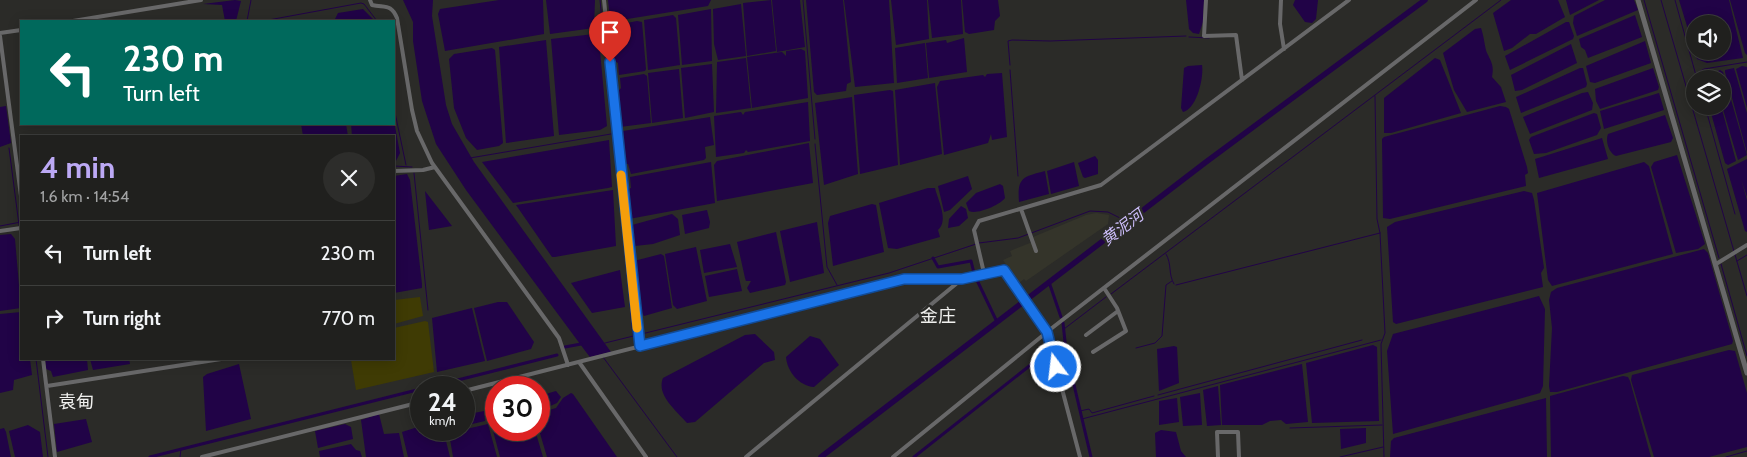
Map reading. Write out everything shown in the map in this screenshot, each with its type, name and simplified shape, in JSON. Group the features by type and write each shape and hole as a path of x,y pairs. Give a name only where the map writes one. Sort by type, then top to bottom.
{"street":[{"path":"79,20 202,0"},
{"path":"370,0 372,5 388,6 393,9 397,18 417,131 435,167 559,338 568,365"},
{"path":"604,0 640,346"},
{"path":"1206,0 1204,36 1236,35 1242,80"},
{"path":"1281,0 1280,24 1284,49"},
{"path":"984,273 974,236 975,225 979,222 1101,185 1349,0"},
{"path":"892,457 1047,332 1476,0"},
{"path":"1638,0 1747,373"},
{"path":"20,30 0,34 20,188"},
{"path":"395,171 423,170 435,167"},
{"path":"1021,209 1036,251"},
{"path":"0,231 20,228"},
{"path":"1716,264 1747,245"},
{"path":"475,388 904,279 962,279 1004,270 1047,332 1080,457"},
{"path":"746,457 962,279"},
{"path":"1093,352 1126,331 1118,311 1104,288"},
{"path":"1086,335 1118,311"},
{"path":"43,360 55,457"},
{"path":"47,386 216,360"},
{"path":"579,362 646,457"},
{"path":"202,457 410,405"},
{"path":"1218,457 1217,432 1238,432 1239,457"}],"shaded area":[{"path":"403,0 433,0 432,16 446,105 452,124 474,162 611,352 590,357 466,190 436,144 422,101 413,41 413,22"},
{"path":"499,0 543,0 544,34 445,51 438,14 440,9"},
{"path":"546,0 595,0 594,28 550,34"},
{"path":"608,0 711,0 708,6 615,21 610,19"},
{"path":"771,0 776,51 747,56 743,3"},
{"path":"772,0 800,0 805,47 777,52"},
{"path":"806,0 843,0 851,82 847,84 846,91 817,95 814,92"},
{"path":"844,0 889,0 894,83 855,87"},
{"path":"891,0 927,0 929,39 896,45"},
{"path":"928,0 961,0 963,34 932,38"},
{"path":"962,0 998,0 1000,16 995,21 994,30 969,34 965,32"},
{"path":"1186,0 1204,0 1203,22 1199,34 1193,33 1189,29"},
{"path":"1295,0 1318,0 1316,19 1312,23 1305,22 1293,5"},
{"path":"1511,0 1558,0 1565,17 1536,34 1530,34 1512,48 1504,51 1493,13"},
{"path":"1566,0 1599,0 1570,15"},
{"path":"1605,0 1634,0 1638,10 1577,36 1573,23 1574,16"},
{"path":"1679,0 1729,0 1743,58 1731,60 1731,15 1686,15 1686,23"},
{"path":"1730,0 1747,0 1747,55 1745,53"},
{"path":"241,1 236,20 225,20 222,5 203,4"},
{"path":"741,4 746,56 718,60 714,44 713,9"},
{"path":"363,9 374,20 334,20 338,13"},
{"path":"711,9 712,61 682,65 678,15"},
{"path":"673,15 676,18 680,65 648,70 644,20"},
{"path":"1635,15 1642,37 1588,58 1585,50 1581,47 1579,39"},
{"path":"637,21 642,22 646,69 645,71 619,75 618,63 613,60 610,29 612,26"},
{"path":"1569,22 1574,36 1573,39 1510,70 1505,56"},
{"path":"1481,28 1486,51 1492,65 1492,77 1501,87 1506,102 1467,112 1454,90 1443,53 1475,29"},
{"path":"594,34 599,40 607,126 600,130 559,135 551,39"},
{"path":"964,38 967,72 929,78 926,43 946,40 947,43"},
{"path":"546,40 554,136 506,143 499,47"},
{"path":"1645,41 1651,63 1595,83 1590,82 1586,66"},
{"path":"925,43 928,78 897,83 895,48"},
{"path":"1571,44 1577,63 1522,90 1515,91 1511,75"},
{"path":"492,48 495,50 503,143 499,146 477,150 466,138 454,108 449,59 454,54"},
{"path":"801,49 805,51 808,98 752,108 747,57 782,52 786,56 786,51"},
{"path":"746,58 751,108 716,113 717,62"},
{"path":"1435,58 1440,60 1461,113 1391,133 1384,133 1384,98"},
{"path":"1700,60 1729,60 1707,63"},
{"path":"712,64 714,112 685,118 681,68"},
{"path":"1202,65 1201,84 1196,99 1188,110 1183,112 1181,108 1184,68"},
{"path":"1742,66 1747,67 1747,108 1736,69"},
{"path":"1583,68 1586,87 1521,113 1516,97"},
{"path":"1653,68 1659,87 1658,90 1600,109 1596,101 1595,89"},
{"path":"1734,68 1747,113 1747,153 1731,94 1731,70 1725,70"},
{"path":"679,69 683,118 652,123 648,73"},
{"path":"1002,73 1007,137 992,140 991,134 988,143 944,155 937,87 940,81 983,75 985,77 987,74"},
{"path":"644,74 647,76 651,123 620,127 617,93 621,88 620,78"},
{"path":"935,83 942,154 900,165 895,90"},
{"path":"893,91 898,165 860,174 854,95"},
{"path":"1588,92 1593,103 1592,110 1530,134 1523,117"},
{"path":"1659,93 1664,110 1604,129 1600,111"},
{"path":"852,97 858,174 824,185 815,103"},
{"path":"1731,100 1747,155 1738,160 1725,115 1731,115"},
{"path":"808,102 810,141 748,152 746,150 744,153 716,157 714,116 741,112 743,115 745,112"},
{"path":"6,106 11,143 0,147 0,107"},
{"path":"1500,106 1509,109 1527,167 1528,173 1525,175 1526,186 1390,219 1383,218 1382,139 1384,137"},
{"path":"1594,113 1597,114 1601,128 1597,135 1546,153 1534,154 1529,140 1531,137"},
{"path":"1665,115 1673,138 1671,142 1616,156 1611,152 1607,143 1608,134"},
{"path":"1712,115 1723,115 1736,161 1728,165 1725,163"},
{"path":"710,117 714,145 705,147 706,158 704,160 631,174 628,164 623,164 619,134 623,131"},
{"path":"301,125 346,125 348,135 303,135"},
{"path":"351,125 395,125 400,153 395,162 395,135 352,135"},
{"path":"1602,138 1608,159 1539,178 1535,159"},
{"path":"609,140 612,187 608,188 513,203 482,162"},
{"path":"809,143 813,183 717,201 714,165 717,161"},
{"path":"1677,155 1705,244 1698,249 1676,253 1651,167 1654,162"},
{"path":"1095,156 1098,160 1098,174 1083,177 1078,163"},
{"path":"1747,159 1747,197 1741,179 1747,200 1747,232 1745,231 1727,169"},
{"path":"711,162 715,203 629,219 626,190 631,188 630,177"},
{"path":"1074,162 1079,186 1051,194 1047,171"},
{"path":"1644,162 1649,166 1673,254 1552,286 1548,280 1537,193"},
{"path":"1045,171 1049,194 1019,202 1019,187 1023,179"},
{"path":"407,174 410,180 422,288 395,293 395,176"},
{"path":"968,176 972,189 950,210 944,212 938,186"},
{"path":"1000,184 1003,186 1005,198 1002,201 977,212 969,211 966,203 976,193"},
{"path":"928,188 935,188 942,210 943,221 938,230 940,237 897,249 888,248 879,203"},
{"path":"613,190 616,246 555,257 552,257 516,205"},
{"path":"425,191 452,226 429,230"},
{"path":"1524,191 1532,193 1534,200 1544,268 1541,273 1543,287 1396,324 1393,322 1387,227 1395,222"},
{"path":"872,204 876,205 884,252 833,266 828,223 830,216"},
{"path":"961,206 966,209 968,218 959,226 948,228 949,219"},
{"path":"707,210 710,222 709,228 685,234 682,215"},
{"path":"1096,213 1109,215 1108,224 1026,281 1024,279 1019,283 1003,260 1012,256 1010,251 1035,241 1033,237 1086,215"},
{"path":"672,214 678,219 680,235 653,244 635,246 632,225"},
{"path":"817,222 824,273 790,282 780,231"},
{"path":"776,232 785,285 750,293 747,288 751,281 746,281 737,242"},
{"path":"11,234 15,239 20,308 0,311 0,235"},
{"path":"730,244 737,267 704,273 700,250"},
{"path":"696,247 707,301 677,309 673,305 665,254"},
{"path":"1704,249 1708,253 1733,341 1732,344 1557,392 1550,392 1552,328 1549,300 1551,292 1557,288"},
{"path":"661,254 664,256 672,308 644,316 637,304 634,261"},
{"path":"737,269 742,291 709,297 705,276"},
{"path":"620,270 625,307 592,313 571,283"},
{"path":"1539,296 1545,309 1543,386 1540,393 1393,434 1387,351 1393,334"},
{"path":"420,297 423,316 395,324 395,300"},
{"path":"498,302 507,302 534,342 531,349 487,361 474,308"},
{"path":"472,308 485,361 437,372 432,318"},
{"path":"20,312 20,360 30,360 32,375 14,380 13,390 0,393 0,314"},
{"path":"425,321 428,322 434,372 356,390 351,360 395,360 395,328"},
{"path":"755,334 774,352 775,360 764,363 695,422 687,423 668,402 662,390 663,378 745,335"},
{"path":"810,336 820,339 839,365 814,387 803,384 795,377 791,372 786,357"},
{"path":"1373,345 1377,347 1379,421 1312,423 1306,363"},
{"path":"1177,347 1179,383 1159,391 1157,349"},
{"path":"1729,350 1735,351 1747,393 1747,447 1709,457 1654,457 1631,380 1632,375"},
{"path":"45,360 87,360 88,370 53,377 51,371 46,369"},
{"path":"90,360 129,360 130,364 93,370"},
{"path":"239,364 251,419 206,431 203,377"},
{"path":"1302,364 1308,422 1286,424 1281,420 1270,421 1262,425 1222,425 1220,385"},
{"path":"1623,376 1628,377 1630,381 1651,457 1551,457 1550,396"},
{"path":"1218,386 1221,425 1207,426 1203,390"},
{"path":"556,391 561,397 557,403 550,406 550,393"},
{"path":"571,393 573,394 617,457 547,457 542,441 550,441 550,410 556,408 563,398"},
{"path":"1200,393 1202,425 1183,426 1180,397"},
{"path":"1177,398 1179,422 1159,425 1159,401"},
{"path":"1546,398 1547,457 1390,457 1391,441 1394,438"},
{"path":"484,411 485,421 475,423 475,413"},
{"path":"379,414 384,434 399,433 404,457 366,457 361,420"},
{"path":"86,419 92,442 57,452 54,424"},
{"path":"345,424 351,427 353,439 318,448 315,431"},
{"path":"28,425 40,432 43,457 15,457 9,431"},
{"path":"485,425 485,441 493,441 497,457 453,457 450,441 475,441 475,427"},
{"path":"4,428 11,457 0,457 0,429"},
{"path":"1366,428 1366,443 1341,449 1340,429"},
{"path":"410,429 410,441 446,441 450,457 408,457 402,432"},
{"path":"1161,430 1176,432 1181,451 1186,457 1156,457 1155,433"},
{"path":"496,441 538,441 543,457 500,457"},
{"path":"351,444 356,450 360,451 362,457 320,457 319,451"}],"waterway":[{"path":"247,20 251,0"},
{"path":"600,0 633,335"},
{"path":"803,0 815,139"},
{"name":"黄泥河","path":"821,457 1206,162 1425,0"},
{"path":"1111,294 1501,0"},
{"path":"1644,0 1719,258"},
{"path":"1661,0 1747,296"},
{"path":"1675,0 1694,70"},
{"path":"268,20 361,3 364,4 376,20"},
{"path":"1010,65 1008,41 1012,40 1050,41 1186,36"},
{"path":"1189,37 1209,38"},
{"path":"1702,70 1747,62"},
{"path":"1010,70 1018,176"},
{"path":"1375,96 1377,219 1380,233 1385,333 1381,344 1384,457"},
{"path":"395,113 406,165"},
{"path":"1708,115 1735,214"},
{"path":"470,158 611,134"},
{"path":"815,144 827,267 837,285"},
{"path":"9,148 19,225"},
{"path":"395,166 412,167"},
{"path":"414,173 428,310"},
{"path":"979,243 1018,238 1090,211 1108,212 1128,222"},
{"path":"0,226 20,222"},
{"path":"1176,285 1380,233"},
{"path":"605,343 889,273 976,244"},
{"path":"1166,254 1174,284"},
{"path":"1737,261 1747,255"},
{"path":"933,258 938,267 971,261 974,273"},
{"path":"1721,264 1747,356"},
{"path":"976,278 997,322"},
{"path":"1136,348 1155,343 1162,336 1166,285 1172,281"},
{"path":"1049,282 1061,317"},
{"path":"1064,329 1106,297"},
{"path":"1063,323 1066,351 1091,457"},
{"path":"1158,395 1362,340"},
{"path":"1082,419 1381,340"},
{"path":"565,347 581,344"},
{"path":"914,457 1047,352"},
{"path":"600,353 677,457"},
{"path":"474,376 557,355"},
{"path":"36,360 48,457"},
{"path":"150,457 410,392"},
{"path":"1080,411 1089,409 1092,413 1154,396"},
{"path":"1290,428 1382,425"},
{"path":"1340,457 1383,447"},
{"path":"180,457 181,449"},
{"path":"1726,457 1747,451"}],"slow traffic":[{"path":"621,175 637,328"}],"district":[{"name":"金庄","path":"938,316"},
{"name":"袁甸","path":"76,402"}],"route":[{"path":"610,62 640,346 904,279 962,279 1004,270 1009,274 1047,332 1056,367"}]}
